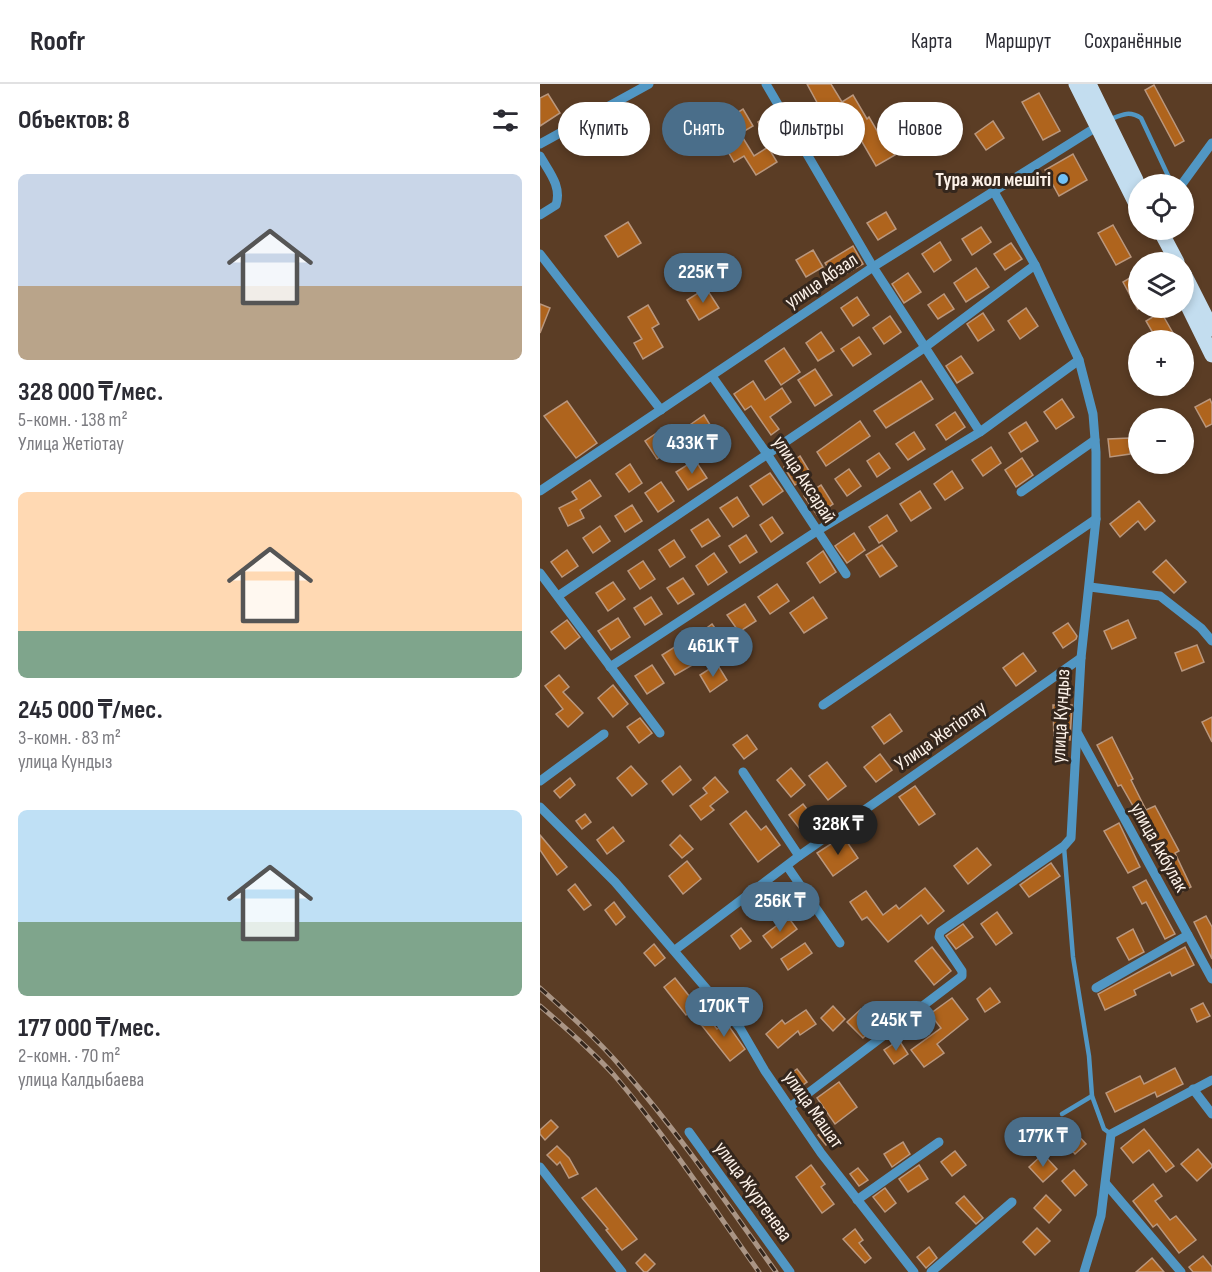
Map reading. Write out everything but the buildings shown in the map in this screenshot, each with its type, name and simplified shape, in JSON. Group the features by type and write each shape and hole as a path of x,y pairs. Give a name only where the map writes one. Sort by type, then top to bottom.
{"main road":[{"path":"1076,84 1103,123 1132,174"},
{"path":"1089,84 1128,184"},
{"path":"1194,294 1212,329"},
{"path":"1194,318 1212,355"}],"street":[{"path":"540,144 649,84"},
{"path":"766,84 873,267 980,432"},
{"name":"улица Абзал","path":"540,491 873,267 1103,123"},
{"path":"1189,174 1212,143"},
{"path":"540,156 558,188 559,196 556,205 540,214"},
{"name":"улица Кундыз","path":"993,190 1035,265 1079,360 1093,414 1096,519 1081,658 1071,838 1064,846"},
{"path":"540,254 661,410"},
{"path":"558,596 924,348 1035,265"},
{"path":"610,667 817,531 980,432 1079,360"},
{"name":"улица Аксарай","path":"711,376 767,454 846,574"},
{"path":"1021,492 1095,440"},
{"path":"823,705 1096,519"},
{"path":"540,573 660,733"},
{"path":"1090,587 1160,596 1201,628 1212,641"},
{"name":"Улица Жетіотау","path":"675,950 799,856 1081,658"},
{"name":"улица Акбулак","path":"1077,732 1212,979"},
{"path":"540,781 604,734"},
{"path":"743,772 799,856"},
{"name":"улица Машат","path":"540,807 615,882 740,1028 765,1071 821,1153 914,1272"},
{"path":"790,1107 962,976 962,971 939,937 940,932 1064,846"},
{"path":"787,866 840,943"},
{"path":"1096,988 1188,935"},
{"path":"1084,1272 1101,1216 1111,1134 1212,1080"},
{"path":"1193,1089 1212,1114"},
{"name":"улица Жургенева","path":"689,1132 790,1272"},
{"path":"857,1200 939,1142"},
{"path":"540,1167 622,1272"},
{"path":"1106,1184 1182,1272"},
{"path":"931,1272 1012,1202"}],"lane":[{"path":"1103,123 1129,113 1141,118 1167,174"},
{"path":"1064,846 1074,967 1088,1045 1092,1096 1104,1129 1111,1134"},
{"path":"1062,1114 1092,1096"}],"railway":[{"path":"540,988 603,1047 643,1092 776,1272"},
{"path":"540,1006 596,1057 634,1099 689,1172 759,1272"}],"place":[{"name":"Тура жол мешіті","path":"1063,179"}]}
